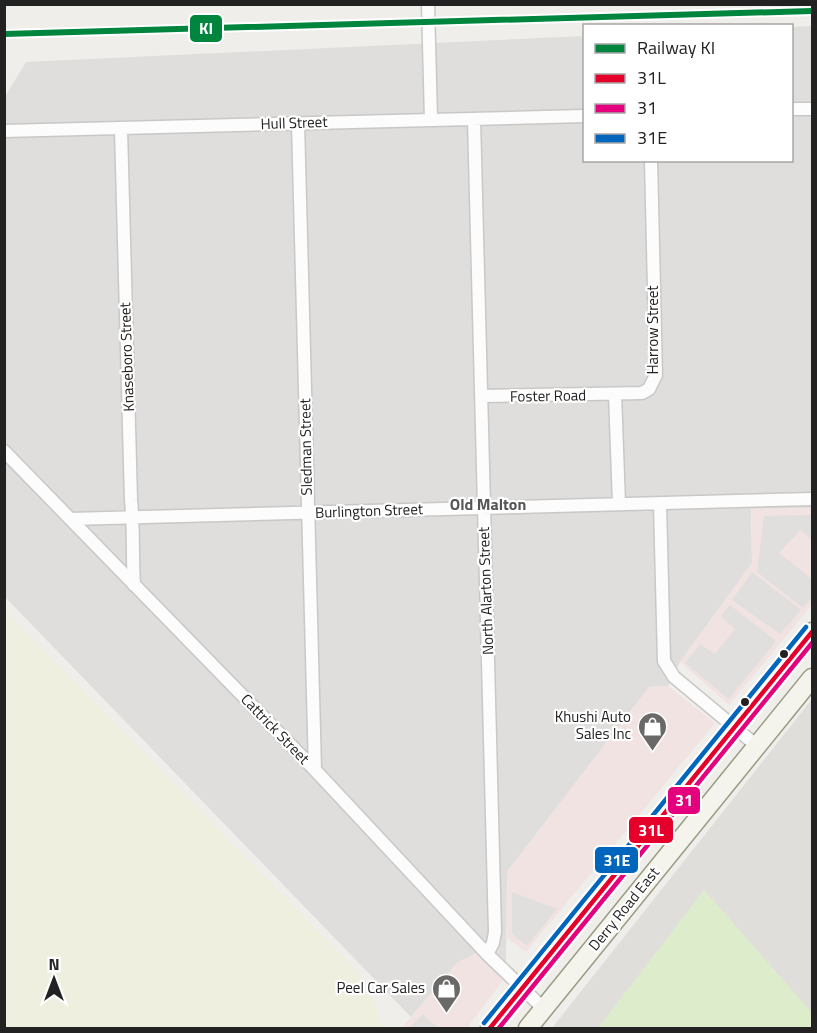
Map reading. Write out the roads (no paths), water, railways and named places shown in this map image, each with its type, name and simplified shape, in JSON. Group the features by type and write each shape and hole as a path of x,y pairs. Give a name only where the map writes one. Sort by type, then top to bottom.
{"main road":[{"name":"Derry Road East","path":"490,1029 813,632"},
{"name":"Derry Road East","path":"528,1029 813,678"}],"street":[{"path":"428,4 431,120"},
{"path":"793,109 813,109"},
{"name":"Hull Street","path":"4,131 583,116"},
{"name":"North Alarton Street","path":"474,118 495,932 493,943 487,954"},
{"name":"Sledman Street","path":"298,123 315,770"},
{"name":"Knaseboro Street","path":"121,129 134,585"},
{"name":"Harrow Street","path":"615,394 642,393 650,389 656,375 651,162"},
{"path":"615,394 619,504"},
{"name":"Foster Road","path":"481,396 615,394"},
{"name":"Cattrick Street","path":"4,451 315,770 487,954 544,1009"},
{"name":"Burlington Street","path":"70,519 813,499"},
{"path":"660,504 664,661 674,677 757,746"}],"rail line":[{"name":"KI","path":"4,34 812,11"}],"place":[{"name":"Khushi Auto Sales Inc","path":"652,752"},
{"name":"Peel Car Sales","path":"446,1014"}],"district":[{"name":"Old Malton","path":"488,504"}]}
